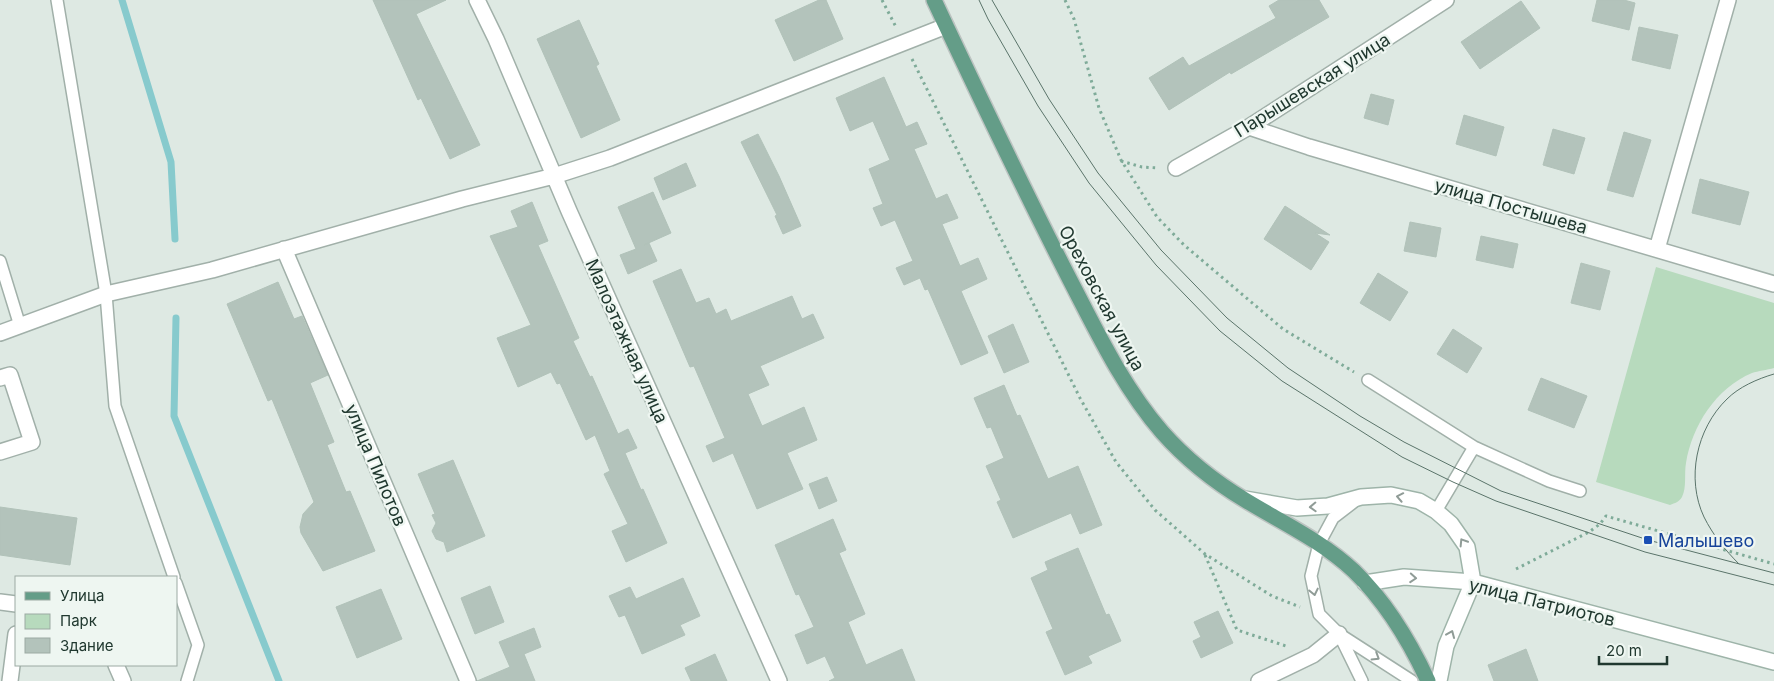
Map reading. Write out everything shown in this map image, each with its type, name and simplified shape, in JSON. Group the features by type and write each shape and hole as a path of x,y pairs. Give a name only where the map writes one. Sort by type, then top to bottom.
{"main road":[{"name":"Ореховская улица","path":"934,0 1039,220 1126,383 1162,432 1200,469 1242,498 1319,544 1352,570 1382,601 1412,647 1428,681"}],"street":[{"name":"Малоэтажная улица","path":"477,0 496,39 554,176 779,681"},
{"name":"Парышевская улица","path":"1176,168 1249,127 1446,0"},
{"path":"1657,249 1728,0"},
{"path":"0,333 106,294 212,270 462,199 554,176 610,158 946,26"},
{"name":"улица Постышева","path":"1249,127 1309,147 1774,284"},
{"name":"улица Пилотов","path":"284,249 468,681"},
{"path":"0,378 10,375 32,442 0,452"},
{"path":"1242,498 1297,508 1328,506 1361,497 1391,495 1419,501 1436,511 1451,524 1467,546 1473,582 1446,646 1439,681"},
{"name":"улица Патриотов","path":"1365,583 1404,578 1473,582 1774,662"},
{"path":"0,602 15,604"},
{"path":"1259,681 1313,655 1339,634"},
{"path":"10,681 15,642"},
{"path":"116,666 123,681"}],"lane":[{"path":"57,0 106,294 114,406 174,576"},
{"path":"0,261 20,326"},
{"path":"1368,380 1474,447 1549,481 1580,491"},
{"path":"1436,511 1474,447"},
{"path":"1361,497 1333,518 1319,544 1311,576 1319,614 1339,634 1412,681"},
{"path":"178,589 198,645 187,681"},
{"path":"1339,634 1362,681"}],"path":[{"path":"882,0 1080,398 1116,462 1155,510 1205,554 1272,596 1319,614"},
{"path":"1065,0 1074,19 1099,108 1121,160 1157,217 1184,245 1283,329 1368,380"},
{"path":"1121,160 1142,168 1176,168"},
{"path":"1516,569 1589,532 1600,524 1606,516 1774,564"},
{"path":"1205,554 1237,630 1313,655"}],"green space":[{"path":"1656,267 1774,303 1774,368 1752,373 1727,388 1717,398 1700,422 1689,449 1682,497 1670,505 1596,482"}],"building":[{"path":"373,0 446,0 416,14 480,145 450,159 421,98 418,100"},
{"path":"819,0 826,0 843,39 794,61 775,20"},
{"path":"1279,0 1319,0 1329,17 1231,74 1230,72 1169,110 1149,78 1183,57 1189,66 1276,18 1269,6"},
{"path":"1597,0 1624,0 1635,3 1629,30 1592,21"},
{"path":"1521,1 1540,28 1480,69 1461,42"},
{"path":"579,20 599,64 596,66 620,120 581,138 537,39"},
{"path":"1639,27 1678,35 1670,69 1632,60"},
{"path":"884,77 906,127 917,122 927,144 914,149 936,199 947,194 958,218 942,224 960,266 978,258 987,279 961,291 988,353 961,365 928,289 925,290 920,278 904,285 896,268 913,261 895,220 881,226 873,208 883,204 869,169 890,160 873,121 850,131 836,98"},
{"path":"1371,94 1394,100 1388,125 1364,118"},
{"path":"1464,115 1504,127 1496,156 1456,144"},
{"path":"1553,129 1585,138 1574,174 1543,165"},
{"path":"1624,132 1651,140 1633,197 1607,190"},
{"path":"758,134 801,226 783,234 775,216 777,215 741,142"},
{"path":"686,163 696,186 663,200 654,178"},
{"path":"1700,179 1749,192 1740,225 1692,213"},
{"path":"653,192 671,233 644,245 649,243 657,261 628,274 620,255 636,249 618,207"},
{"path":"532,202 548,241 538,245 579,338 573,341 590,377 592,376 618,434 628,429 637,448 625,453 667,543 626,562 612,531 628,524 604,474 610,471 595,435 586,440 560,383 557,384 551,372 518,387 497,338 531,325 490,236 518,227 511,211"},
{"path":"1285,206 1330,235 1315,233 1329,242 1311,270 1264,239"},
{"path":"1410,222 1441,228 1436,257 1404,251"},
{"path":"1481,236 1518,244 1513,268 1476,260"},
{"path":"1581,263 1610,271 1600,310 1571,303"},
{"path":"681,269 696,303 709,298 716,314 726,309 731,321 792,296 802,319 813,314 824,338 760,366 769,385 748,394 762,426 804,407 817,440 787,453 803,489 757,509 733,453 713,462 706,446 725,438 694,366 690,367 653,281"},
{"path":"1378,273 1408,292 1390,321 1360,303"},
{"path":"278,282 294,319 302,316 328,375 310,383 334,442 327,445 346,492 350,491 375,551 323,571 301,533 300,527 303,514 314,502 272,399 268,401 227,304"},
{"path":"1013,324 1029,362 1004,373 988,336"},
{"path":"1453,329 1482,348 1467,373 1437,354"},
{"path":"1541,378 1587,396 1574,428 1528,410"},
{"path":"1004,385 1017,416 1020,415 1048,479 1078,466 1102,525 1080,534 1071,513 1013,538 997,502 1001,500 986,466 1004,458 991,427 987,428 974,398"},
{"path":"453,460 485,536 447,552 444,542 436,539 432,531 436,523 432,515 435,514 418,474"},
{"path":"827,477 837,501 819,509 809,484"},
{"path":"0,507 77,518 70,565 0,555"},
{"path":"833,519 846,550 839,553 865,614 848,622 866,665 902,649 915,681 829,681 835,678 825,656 807,664 795,635 814,627 799,594 796,595 775,545"},
{"path":"1078,548 1106,615 1109,614 1121,641 1088,656 1092,663 1065,675 1046,632 1053,629 1031,578 1048,570 1045,562"},
{"path":"683,578 700,616 680,625 685,635 642,654 625,615 619,617 609,596 630,587 636,599"},
{"path":"490,586 504,622 475,634 461,598"},
{"path":"381,589 402,639 357,658 336,607"},
{"path":"1218,611 1233,643 1201,658 1193,641 1201,637 1194,622"},
{"path":"534,628 541,647 524,654 535,681 477,681 510,667 499,642"},
{"path":"1526,649 1538,681 1494,681 1488,665"},
{"path":"715,654 727,681 691,681 685,668"}],"waterway":[{"path":"122,0 171,162 175,239"},
{"path":"176,318 174,416 279,681"}],"tram line":[{"path":"979,0 1038,106 1089,183 1156,265 1220,331 1282,381 1402,457 1496,501 1645,552 1774,585"},
{"path":"992,0 1049,99 1098,173 1161,250 1227,318 1288,368 1360,416 1404,442 1501,491 1648,540 1774,573"},
{"path":"1739,564 1711,530 1704,517 1696,487 1697,455 1708,425 1716,411 1727,399 1749,384 1774,374"}],"place":[{"name":"Малышево","path":"1648,540"}]}
